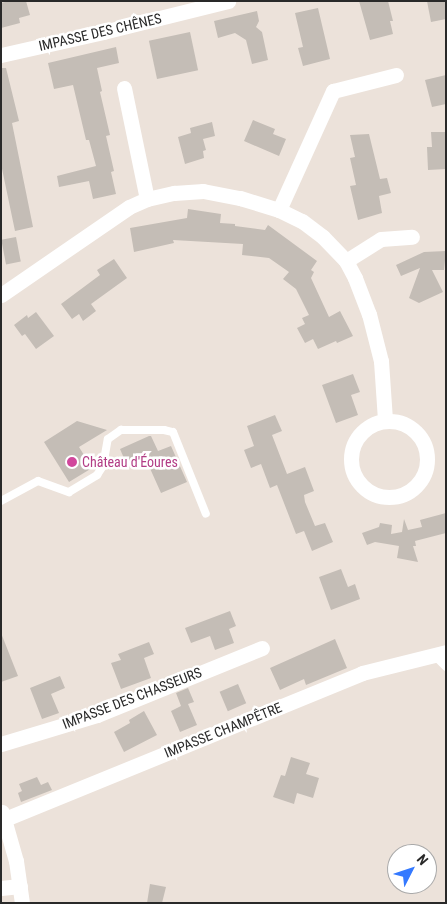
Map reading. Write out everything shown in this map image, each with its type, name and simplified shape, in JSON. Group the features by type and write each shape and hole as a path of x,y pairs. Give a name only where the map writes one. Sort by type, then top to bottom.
{"street":[{"name":"IMPASSE DES CHÊNES","path":"1,54 103,32 228,1"},
{"path":"279,210 333,91 396,75"},
{"path":"124,88 148,199"},
{"path":"1,295 129,207 148,199 174,193 203,191 240,198 279,210 302,221 323,237 346,261 369,314 382,361 385,420"},
{"path":"346,261 381,239 412,237"},
{"path":"385,420 404,424 420,436 426,448 428,461 424,475 417,486 406,494 393,497 380,496 367,491 358,482 352,470 350,456 354,443 361,432 372,424 385,420"},
{"name":"IMPASSE DES CHASSEURS","path":"1,744 97,714 262,648"},
{"name":"IMPASSE CHAMPÊTRE","path":"3,815 362,673 440,654"},
{"path":"3,815 16,861 22,903"},
{"path":"1,888 20,886"}],"lane":[{"path":"1,502 38,481 69,492 97,475 103,466 108,439 121,430 164,430 173,432 206,514"},
{"path":"440,654 446,667"}],"building":[{"path":"26,1 30,15 19,18 20,23 1,28 1,3"},
{"path":"359,1 388,1 393,21 390,21 393,34 370,40"},
{"path":"427,1 446,1 446,19 431,22"},
{"path":"318,8 330,59 303,66 298,48 303,47 295,13"},
{"path":"257,11 259,21 256,27 262,32 268,60 252,64 246,40 235,33 218,38 214,21"},
{"path":"190,32 198,70 157,79 149,41"},
{"path":"116,47 119,63 97,68 102,91 100,92 110,135 106,136 114,171 111,172 116,194 93,199 89,181 59,187 57,176 96,166 89,140 86,140 73,85 54,89 48,63"},
{"path":"1,68 6,68 19,121 12,123 33,227 15,231 1,164"},
{"path":"446,75 446,104 432,107 425,80"},
{"path":"253,120 275,129 273,134 286,139 279,156 244,141"},
{"path":"212,122 215,136 203,139 206,150 203,151 204,158 185,164 178,137 191,133 190,128"},
{"path":"431,132 446,132 446,169 428,170 427,147 432,147"},
{"path":"369,134 380,179 387,178 391,193 379,196 382,213 358,220 350,186 356,185 350,158 355,157 350,135"},
{"path":"188,209 221,214 220,223 235,224 235,226 265,230 268,225 317,261 311,270 314,272 311,278 329,317 340,311 353,336 318,349 313,339 305,343 297,328 305,324 302,318 309,315 296,289 283,279 289,272 269,258 242,255 243,244 173,240 174,243 134,252 130,228 187,218"},
{"path":"16,237 21,262 6,264 1,240"},
{"path":"446,251 444,270 432,270 443,292 419,303 409,298 420,268 401,276 396,265 424,252"},
{"path":"114,259 127,278 91,304 96,311 83,321 79,314 72,319 61,304 100,275 97,270"},
{"path":"36,312 54,336 36,349 25,334 22,336 14,325 27,315 28,318"},
{"path":"353,374 360,392 351,395 358,415 336,423 322,385"},
{"path":"275,415 282,431 272,435 287,474 305,467 314,491 304,495 305,502 315,526 325,523 333,542 312,551 304,531 296,534 277,485 270,488 261,464 251,468 244,450 254,446 247,426"},
{"path":"77,421 107,430 79,447 92,468 69,482 44,442"},
{"path":"151,436 158,451 171,446 187,482 161,493 144,455 126,463 120,449"},
{"path":"446,513 446,533 415,541 416,546 413,546 418,562 397,558 399,546 375,542 367,545 362,533 379,527 380,523 392,525 391,534 402,532 404,519 408,530 422,527 420,520"},
{"path":"341,569 348,587 355,584 360,599 331,610 319,577"},
{"path":"230,611 236,626 229,629 234,643 215,650 210,636 191,643 185,628"},
{"path":"1,633 18,676 1,682"},
{"path":"335,639 347,668 306,685 304,679 280,690 270,668"},
{"path":"149,642 154,654 144,658 151,678 121,689 111,663 121,660 118,654"},
{"path":"60,676 65,688 51,694 59,713 42,719 30,688"},
{"path":"238,684 246,703 228,711 220,692"},
{"path":"188,688 194,702 188,704 197,725 180,732 171,711 181,706 176,693"},
{"path":"144,711 157,735 124,752 114,732 130,723 129,720"},
{"path":"291,757 310,763 306,774 319,778 313,798 297,793 294,804 273,797 281,775 285,776"},
{"path":"37,777 41,785 48,782 52,790 21,802 18,793 22,791 19,784"},
{"path":"150,884 166,887 162,903 147,903"}],"place":[{"name":"Château d'Éoures","path":"72,462"}]}
